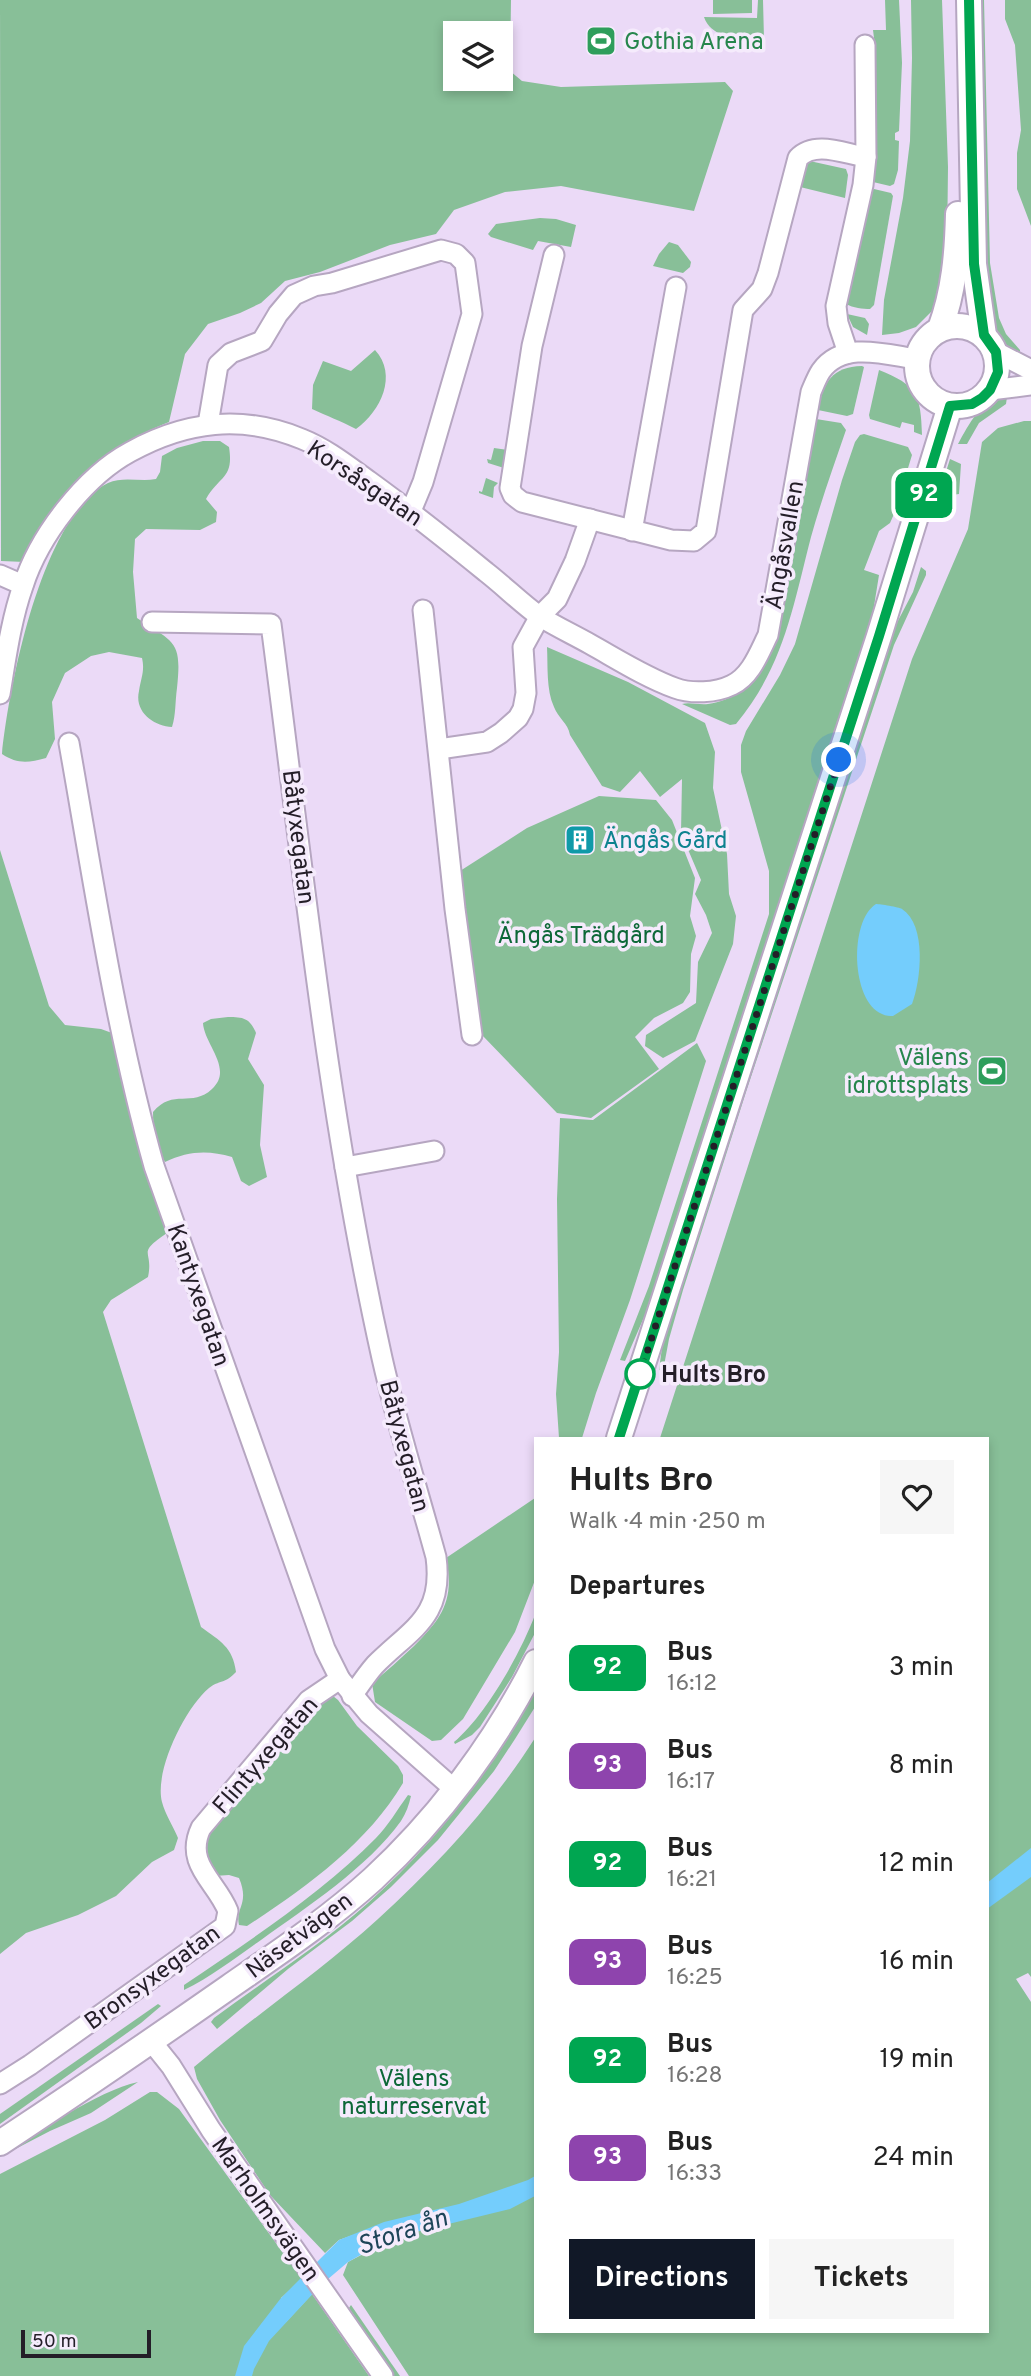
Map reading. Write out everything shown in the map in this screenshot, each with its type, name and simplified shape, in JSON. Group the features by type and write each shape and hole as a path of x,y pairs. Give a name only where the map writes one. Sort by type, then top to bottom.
{"street":[{"path":"940,329 952,290 957,237 958,176 952,0"},
{"path":"969,0 974,264 990,344 998,372 990,390 972,404 950,406 938,402 928,394 917,372 921,347 929,337 940,329 963,326 990,344 1031,370"},
{"path":"865,45 866,157 863,185 836,306 838,323 848,353 876,353 917,359"},
{"path":"554,255 531,346 510,488 513,495 522,502 632,531 685,542 694,541 706,531 743,310 762,289 768,273 798,158 804,151 814,148 866,157"},
{"path":"208,424 218,365 231,353 262,341 278,314 294,295 314,286 332,283 427,253 449,250 461,257 465,263 472,314 424,482 411,511"},
{"path":"632,531 676,287"},
{"name":"Ängåsvallen","path":"676,689 703,692 732,685 752,667 768,635 811,392 822,370 848,353"},
{"path":"990,390 1031,385"},
{"path":"619,1437 879,636 950,406"},
{"name":"Korsåsgatan","path":"0,694 23,585 37,553 64,511 92,480 119,458 151,440 177,430 230,422 300,438 339,460 411,511 540,616 676,689"},
{"path":"439,749 486,742 518,718 526,693 523,647 540,616 557,599 575,561 590,519"},
{"path":"0,575 23,585"},
{"path":"423,610 455,909 472,1035"},
{"name":"Båtyxegatan","path":"152,622 271,624 321,1020 345,1167 382,1360 436,1557 438,1576 431,1609 374,1667 352,1696"},
{"name":"Kantyxegatan","path":"69,743 114,1002 133,1092 154,1166 320,1636 340,1679 352,1696 387,1732 454,1789"},
{"path":"345,1167 434,1151"},
{"name":"Näsetvägen","path":"0,2143 300,1937 373,1879 416,1835 454,1789 497,1729 534,1665"},
{"name":"Flintyxegatan","path":"197,1838 201,1828 309,1700 340,1679"},
{"name":"Bronsyxegatan","path":"0,2084 225,1926 228,1911 196,1858 194,1846 197,1838"},
{"name":"Marholmsvägen","path":"151,2041 172,2066 211,2130 383,2376"}],"green space":[{"path":"0,0 511,0 511,21 443,21 443,91 513,91 513,74 522,81 561,87 725,82 733,91 694,211 561,186 505,192 454,210 436,234 390,245 320,272 285,281 261,303 208,324 185,354 169,422 123,444 84,475 56,508 25,562 1,561"},
{"path":"713,0 752,0 752,13 713,14"},
{"path":"758,0 763,0 764,39 738,39 721,34 708,25 704,17 757,18"},
{"path":"885,0 899,0 902,63 899,131 895,133 895,140 899,141 898,170 894,184 890,186 873,182 876,54 873,30 886,30"},
{"path":"911,0 942,0 948,167 947,251 935,308 916,327 882,335 884,300 903,198 910,141"},
{"path":"978,0 984,0 990,263 999,318 1006,334 1020,350 1020,356 997,335 986,306"},
{"path":"1005,0 1031,0 1031,226 1017,189 1017,153 1021,130 1015,45 1005,19"},
{"path":"805,160 846,169 848,175 845,198 796,186"},
{"path":"874,189 891,193 893,196 874,305 870,309 864,309 846,304 846,295"},
{"path":"540,218 576,225 571,247 538,241 533,250 488,234 496,224"},
{"path":"669,242 678,245 691,262 690,267 683,273 653,266"},
{"path":"847,314 865,318 869,324 867,335 853,327"},
{"path":"375,350 382,360 386,381 379,403 365,421 356,429 312,409 313,385 323,361 351,371"},
{"path":"864,367 853,414 847,416 818,410 826,384 836,373"},
{"path":"879,370 902,381 914,393 920,410 922,435 914,432 914,425 902,422 900,428 870,419"},
{"path":"1007,397 1006,404 979,423 967,444 958,444 971,421 983,407"},
{"path":"816,419 841,423 846,430 819,510 792,611 776,658 752,702 736,724 730,725 682,704 708,704 733,696 754,679 769,658 778,633"},
{"name":"Välens naturreservat","path":"1031,421 1031,1977 1028,1973 1016,1979 1031,2002 1031,2376 409,2376 343,2275 348,2262 363,2254 353,2235 339,2240 325,2253 270,2195 220,2120 197,2079 194,2067 333,1957 400,1899 482,1811 534,1739 534,2333 989,2333 989,1437 660,1437 912,659 968,529 982,442 998,428"},
{"path":"864,434 908,447 912,455 894,514 890,523 879,531 864,570 879,575 871,625 648,1308 625,1361 620,1360 649,1286 769,914 769,871 741,772 741,745 746,731 780,675 795,644 842,480 855,442"},
{"path":"203,441 220,441 229,447 228,471 206,499 217,512 216,522 200,530 146,529 135,539 133,572 137,618 168,639 177,652 178,673 172,727 152,721 142,711 138,699 143,671 142,658 109,652 91,656 65,673 52,702 55,739 46,758 23,762 2,754 21,647 47,565 65,530 85,501 108,483 156,479 160,472 162,456 177,448"},
{"path":"494,448 508,450 504,468 488,463 487,459 491,460"},
{"path":"950,459 961,464 959,494 952,495 945,513 938,515 944,478"},
{"path":"486,478 498,483 494,487 493,498 479,493 482,492"},
{"path":"921,567 926,571 926,575 894,645 683,1290 663,1371 659,1370 663,1340 890,636 913,592"},
{"path":"547,647 628,682 705,723 715,752 713,788 727,854 729,894 736,916 733,944 695,1041 663,1058 645,1046 646,1035 696,1003 698,962 712,933 695,894 701,880 681,833 682,779 660,797 640,771 620,792 602,786 551,700"},
{"name":"Ängås Trädgård","path":"599,796 656,800 672,820 695,878 690,916 696,936 691,954 690,992 683,1003 654,1018 635,1037 659,1069 591,1118 557,1113 482,1035 460,871 527,828"},
{"path":"0,850 49,1006 65,1025 112,1033 135,1133 167,1233 149,1249 148,1277 111,1300 103,1312 201,1627 229,1650 236,1672 209,1688 200,1697 181,1725 167,1758 161,1789 163,1806 178,1838 174,1850 152,1862 116,1896 78,1915 26,1933 0,1954"},
{"path":"228,1017 245,1019 254,1028 256,1033 248,1059 264,1085 260,1145 267,1177 249,1186 241,1181 232,1157 198,1153 165,1162 157,1144 154,1125 153,1112 160,1105 175,1099 205,1094 218,1081 219,1065 203,1023"},
{"path":"697,1043 706,1061 630,1300 582,1437 559,1437 556,1394 559,1352 557,1199 560,1118 593,1120"},
{"path":"534,1499 534,1583 515,1632 463,1719 441,1740 432,1741 375,1702 372,1683 414,1646 439,1617 449,1586 446,1558"},
{"path":"534,1617 534,1635 512,1677 480,1727 472,1735 455,1744 490,1700 521,1647"},
{"path":"534,1691 534,1709 515,1739 494,1771 438,1840 352,1921 288,1969 217,2029 211,2022 214,2018 350,1918 418,1855 481,1776"},
{"path":"326,1696 333,1696 338,1700 357,1726 398,1766 403,1775 403,1783 372,1826 333,1863 247,1926 239,1925 243,1894 239,1878 229,1875 214,1876 201,1852 212,1822"},
{"path":"408,1795 411,1796 401,1821 354,1870 233,1960 184,1990 184,1985 284,1916 355,1858 380,1833"},
{"path":"158,2004 161,2006 141,2023 0,2124 0,2114"},
{"path":"138,2082 91,2113 0,2157 0,2154 86,2103"},
{"path":"150,2092 157,2092 179,2109 302,2279 281,2298 286,2322 312,2294 369,2376 0,2376 0,2174 105,2120"},
{"path":"351,2305 400,2376 394,2376 349,2308"}],"water":[{"path":"876,904 902,909 910,917 919,940 918,982 912,1004 893,1016 886,1016 872,1006 864,994 859,978 857,960 861,927 867,913"},
{"path":"1031,1848 1031,1877 989,1908 989,1881"},
{"name":"Stora ån","path":"534,2177 534,2197 510,2209 391,2238 348,2262 321,2285 269,2341 252,2376 235,2376 244,2346 281,2298 339,2240 384,2222 459,2204"}],"bus line":[{"name":"92","path":"619,1437 879,636 950,406 972,404 982,398 995,382 998,372 996,352 984,335 974,264 969,0"}],"place":[{"name":"Gothia Arena","path":"601,41"},
{"name":"Ängås Gård","path":"580,840"},
{"name":"Välens idrottsplats","path":"992,1071"},
{"name":"Hults Bro","path":"640,1374"}],"route":[{"path":"640,1374 839,760"}]}
